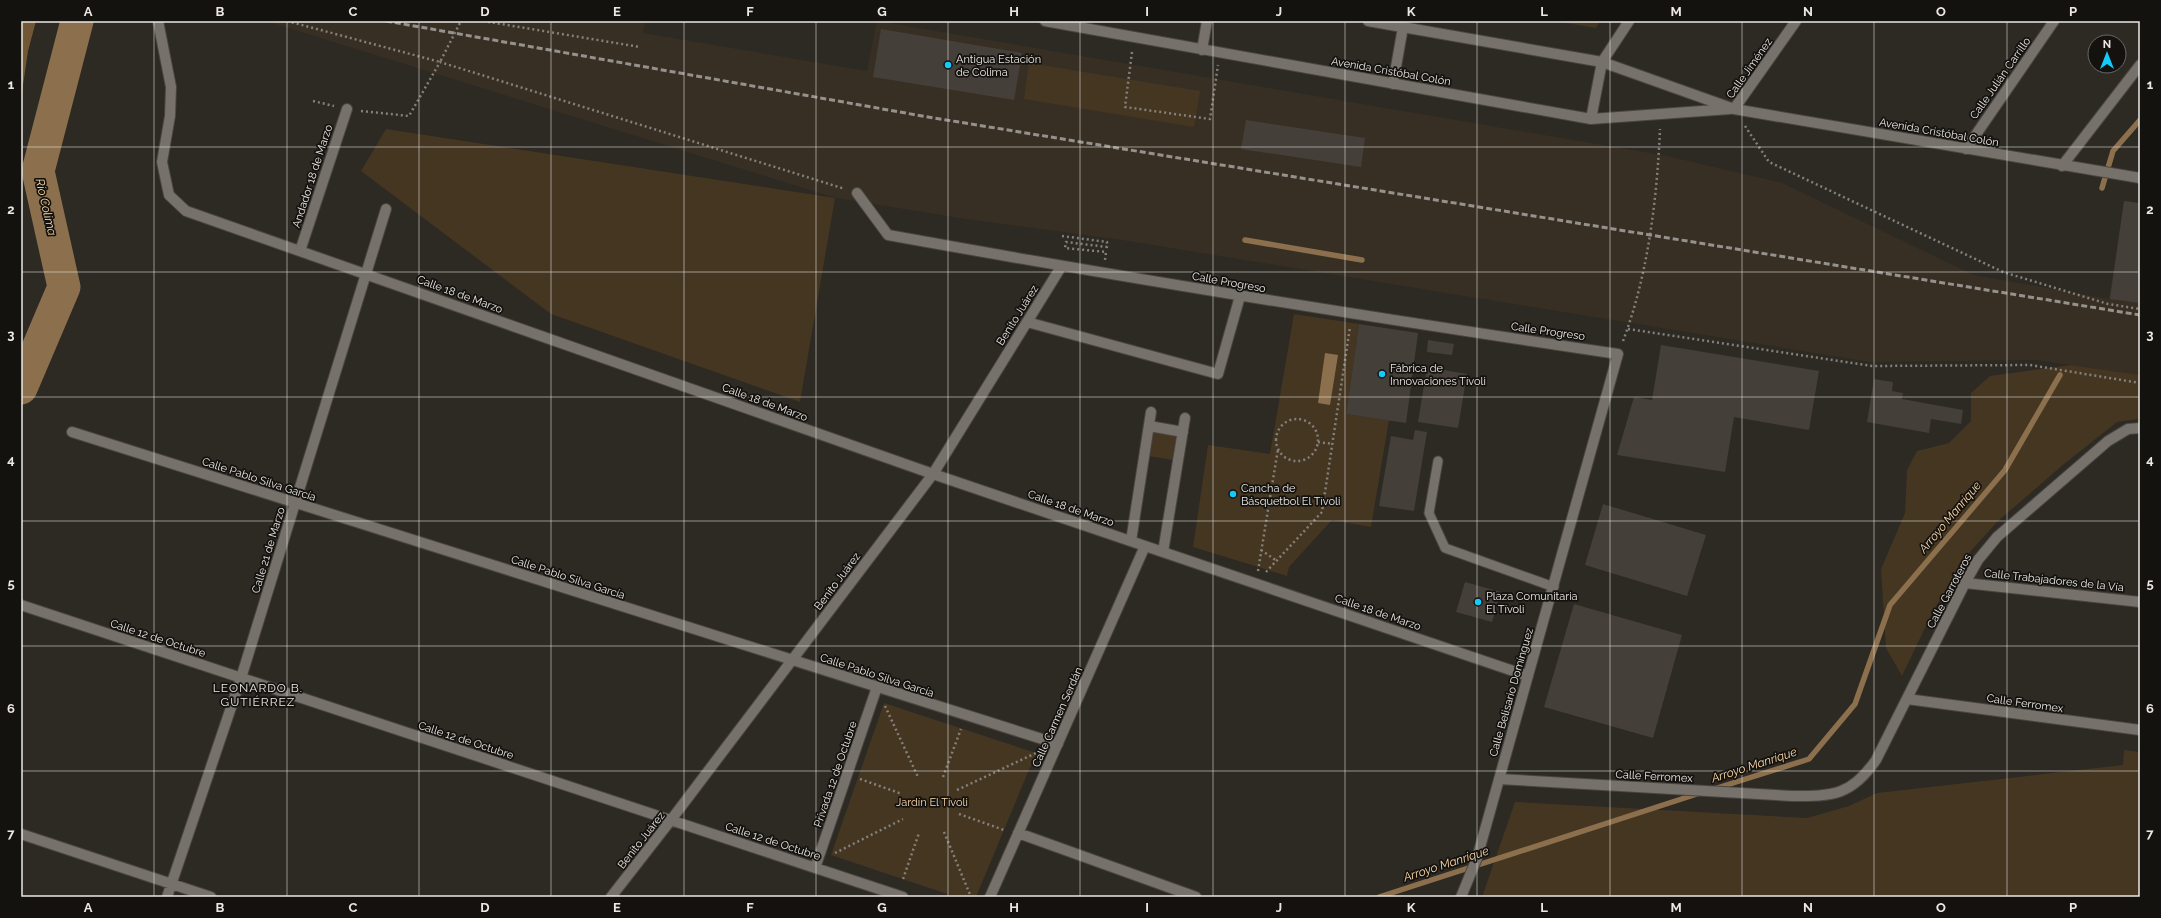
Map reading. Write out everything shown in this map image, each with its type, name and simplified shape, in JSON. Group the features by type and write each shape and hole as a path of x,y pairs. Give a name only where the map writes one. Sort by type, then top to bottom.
{"street":[{"name":"Calle 18 de Marzo","path":"158,21 171,88 170,116 162,162 169,195 186,211 366,273 933,474 1528,676"},
{"name":"Avenida Cristóbal Colón","path":"1045,21 1591,119 1734,109"},
{"path":"1202,50 1207,21"},
{"name":"Avenida Cristóbal Colón","path":"1368,21 1602,62 1734,109 2090,171 2140,178"},
{"path":"1591,119 1602,62 1630,21"},
{"name":"Calle Jiménez","path":"1734,109 1796,21"},
{"name":"Calle Julián Carrillo","path":"1966,149 2054,21"},
{"path":"1393,84 1403,27"},
{"path":"2062,166 2140,65"},
{"name":"Andador 18 de Marzo","path":"300,251 347,109"},
{"name":"Calle Progreso","path":"857,193 888,235 1061,267 1352,315 1618,354"},
{"name":"Calle 21 de Marzo","path":"167,897 240,678 386,208"},
{"name":"Benito Juárez","path":"611,897 672,820 933,474 1061,267"},
{"path":"1027,322 1218,374 1240,296"},
{"name":"Calle Belisario Domínguez","path":"1461,897 1477,858 1618,354"},
{"path":"1131,541 1151,412"},
{"path":"1163,552 1185,418"},
{"path":"1149,426 1183,432"},
{"name":"Calle Garroteros","path":"1854,786 1866,774 1876,760 1978,560 1997,537 2108,441 2128,429 2140,428"},
{"name":"Calle Pablo Silva García","path":"72,432 1058,744"},
{"name":"Calle Carmen Serdán","path":"990,897 1145,546"},
{"name":"Calle Trabajadores de la Vía","path":"1965,583 2140,602"},
{"name":"Calle 12 de Octubre","path":"21,605 903,897"},
{"name":"Privada 12 de Octubre","path":"815,868 877,687"},
{"name":"Calle Ferromex","path":"1907,699 2140,730"},
{"name":"Calle Ferromex","path":"1499,779 1792,796 1824,796 1840,793 1854,786"},
{"path":"1018,833 1196,897"},
{"path":"21,834 212,897"}],"lane":[{"path":"1438,461 1429,513 1445,548 1554,587"}],"path":[{"path":"287,21 440,62 857,193"},
{"path":"313,101 347,109 409,116 440,62 461,21"},
{"path":"483,21 640,47"},
{"path":"1134,37 1125,107 1210,119 1220,53"},
{"path":"1734,109 1769,162 2002,272 2108,304 2140,309"},
{"path":"1618,354 1628,329 1652,223 1659,162 1661,114"},
{"path":"1062,236 1107,242 1107,246 1066,242 1066,248 1106,252 1104,273"},
{"path":"1261,550 1277,561 1322,512 1352,315"},
{"path":"1628,329 1872,366 2030,365 2140,383"},
{"path":"1256,583 1278,449 1276,435 1284,424 1297,419 1304,420 1315,428 1318,442 1312,454 1300,461 1287,459 1278,449"},
{"path":"1318,442 1333,444"},
{"path":"884,703 918,777"},
{"path":"943,778 961,729"},
{"path":"957,790 1036,753"},
{"path":"858,778 902,794"},
{"path":"959,814 1004,830"},
{"path":"831,855 903,819"},
{"path":"944,832 971,897"},
{"path":"903,879 919,833"}],"shaded area":[{"path":"21,21 36,21 28,51 21,99"},
{"path":"266,21 645,21 643,33 867,71 877,21 1667,156 1782,183 1974,275 2109,299 2124,201 2140,203 2140,375 2036,360 1870,362 1116,239 966,219 836,198"},
{"path":"1325,353 1338,355 1330,405 1318,403"}],"green space":[{"path":"1554,21 1600,21 1596,28"},
{"path":"1029,63 1200,91 1194,127 1024,99"},
{"path":"386,129 835,198 800,402 551,314 361,171"},
{"path":"1294,314 1359,324 1346,414 1389,420 1371,527 1332,520 1289,567 1287,576 1193,547 1208,445 1270,454"},
{"path":"2071,365 2140,375 2140,419 2117,422 2064,464 1998,521 1968,554 1933,611 1902,676 1886,648 1881,569 1905,513 1907,470 1917,451 1949,443 1971,421 1971,393 1990,376"},
{"path":"1153,432 1176,436 1172,460 1149,456"},
{"name":"Jardín El Tivoli","path":"884,703 1036,753 976,897 956,897 831,855"},
{"path":"2124,750 2140,752 2140,897 1482,897 1515,802 1807,818 1849,806 1877,793 2123,765"}],"building":[{"name":"Antigua Estación de Colima","path":"881,29 1022,53 1014,100 873,77"},
{"path":"1246,120 1365,138 1361,167 1241,149"},
{"path":"2124,201 2140,203 2140,303 2110,299"},
{"name":"Fábrica de Innovaciones Tívoli","path":"1359,324 1418,333 1406,423 1346,414"},
{"path":"1428,340 1454,344 1452,355 1427,352"},
{"path":"1661,345 1819,371 1809,430 1734,417 1725,472 1617,455 1634,397 1652,400"},
{"path":"1427,367 1467,374 1458,428 1418,422"},
{"path":"1874,379 1893,382 1892,391 1903,393 1902,399 1963,410 1961,424 1931,419 1929,433 1867,422"},
{"path":"1415,430 1427,432 1414,511 1379,506 1391,436 1413,440"},
{"path":"1603,504 1706,535 1687,596 1585,565"},
{"name":"Plaza Comunitaria El Tívoli","path":"1465,582 1501,592 1492,622 1456,612"},
{"path":"1574,604 1682,635 1653,738 1544,707"}],"waterway":[{"name":"Río Colima","path":"21,388 64,287 38,171 77,21"},
{"name":"Arroyo Manrique","path":"2102,188 2113,151 2140,120"},
{"path":"1245,240 1362,260"},
{"name":"Arroyo Manrique","path":"1714,789 1809,759 1855,704 1890,605 2005,470 2060,375"},
{"name":"Arroyo Manrique","path":"1379,897 1700,793"}],"railway":[{"path":"386,21 928,117 2140,315"}],"place":[{"name":"Antigua Estación de Colima","path":"948,65"},
{"name":"Fábrica de Innovaciones Tívoli","path":"1382,374"},
{"name":"Cancha de Básquetbol El Tívoli","path":"1233,494"},
{"name":"Plaza Comunitaria El Tívoli","path":"1478,602"}],"district":[{"name":"LEONARDO B. GUTIÉRREZ","path":"258,695"}]}
